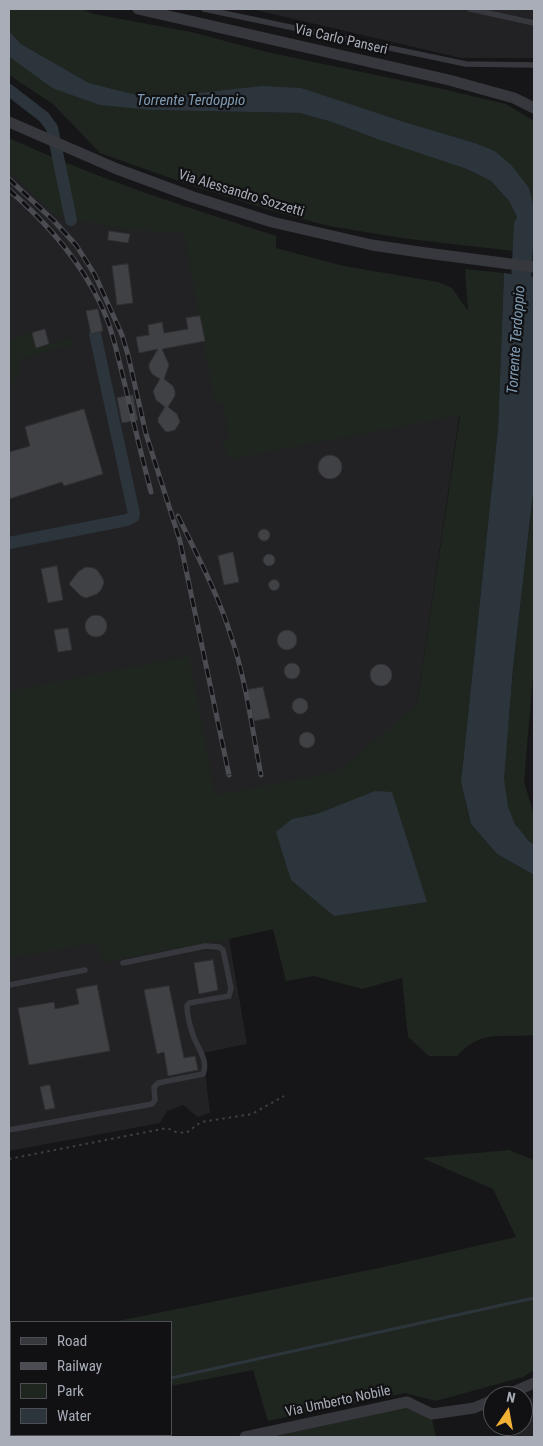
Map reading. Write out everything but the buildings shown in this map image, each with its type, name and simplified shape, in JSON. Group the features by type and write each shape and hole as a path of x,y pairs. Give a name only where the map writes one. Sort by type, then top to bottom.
{"street":[{"name":"Via Carlo Panseri","path":"138,9 449,80 514,98 534,108"},
{"name":"Via Alessandro Sozzetti","path":"9,122 126,172 272,222 372,245 534,267"},
{"name":"Via Umberto Nobile","path":"245,1437 407,1402 432,1414 474,1408 483,1404"}],"lane":[{"name":"Via Carlo Panseri","path":"204,9 466,64 534,65"},
{"path":"470,9 534,23"},
{"path":"9,1130 152,1104 155,1100 154,1087 158,1083 203,1074 205,1067 200,1048 193,1036 187,1006 189,1003 229,996 231,988 223,950 219,947 205,946 123,963"},
{"path":"9,985 85,970"}],"path":[{"path":"9,1159 167,1128 176,1132 186,1133 201,1122 252,1114 284,1096"}],"shaded area":[{"path":"251,9 534,9 534,58 461,58"},
{"path":"9,146 249,241 343,266 438,282 452,288 471,335 417,704 463,950 286,981 273,929 229,939 247,1044 203,1053 210,1113 198,1117 183,1105 167,1111 160,1123 9,1151"},
{"path":"533,1397 534,1437 513,1437 533,1436"}],"green space":[{"path":"9,9 81,9 94,14 191,32 271,53 506,104 534,121 534,207 529,188 495,151 475,143 401,121 181,95 137,95 89,83 21,44 9,31"},
{"path":"9,55 52,88 152,110 299,113 332,122 467,169 491,181 509,201 517,217 513,251 401,238 329,226 276,212 187,184 100,153 53,104 9,75"},
{"path":"9,138 41,153 108,179 276,236 276,248 343,266 438,282 452,288 468,311 465,269 504,273 498,428 461,782 471,824 497,854 534,875 534,1035 493,1036 484,1038 466,1047 457,1056 429,1056 408,1037 402,978 362,989 314,976 286,981 273,929 104,962 95,943 9,958 9,691 189,656 215,795 326,774 343,768 417,704 460,415 231,459 221,441 229,439 223,403 215,404 184,233 131,230 56,216 9,171","holes":["317,814 427,902 334,916 291,880 292,819"]},
{"path":"32,333 36,348 72,338 74,344 17,360 20,372 13,374 16,385 12,386 9,377 9,339"},
{"path":"534,485 534,664 524,782 534,814 534,844 522,833 510,813 505,797 504,774 514,659"},
{"path":"509,1150 534,1160 534,1370 523,1377 490,1386 483,1386 483,1388 436,1401 405,1393 268,1421 253,1370 172,1386 172,1321 118,1321 379,1268 516,1237 493,1189 422,1158"},
{"path":"10,1344 10,1418 9,1418"},
{"path":"406,1407 432,1419 436,1437 273,1437"}],"water":[{"path":"9,31 21,44 89,83 137,95 181,95 262,86 301,88 495,151 512,166 529,188 534,207 532,253 513,251 517,217 509,201 491,181 467,169 332,122 299,113 152,110 100,105 52,88 10,57"},
{"path":"504,273 534,277 534,485 513,669 504,779 508,807 515,824 529,841 534,844 534,875 497,854 471,824 461,782 498,428"},
{"path":"375,791 392,792 427,902 334,916 291,880 276,832 292,819 317,814"}],"waterway":[{"path":"9,90 44,117 52,128 71,220"},
{"name":"Torrente Terdoppio","path":"520,301 524,225"},
{"path":"9,543 127,520 133,517 134,514 95,334"},
{"path":"172,1378 534,1298"}],"railway":[{"path":"9,179 53,220 76,245 95,275 122,335 146,434 180,541 229,775"},
{"path":"9,190 36,215 61,243 93,288 101,305 115,344 151,492"},
{"path":"178,516 214,590 226,620 245,687 261,775"}]}
